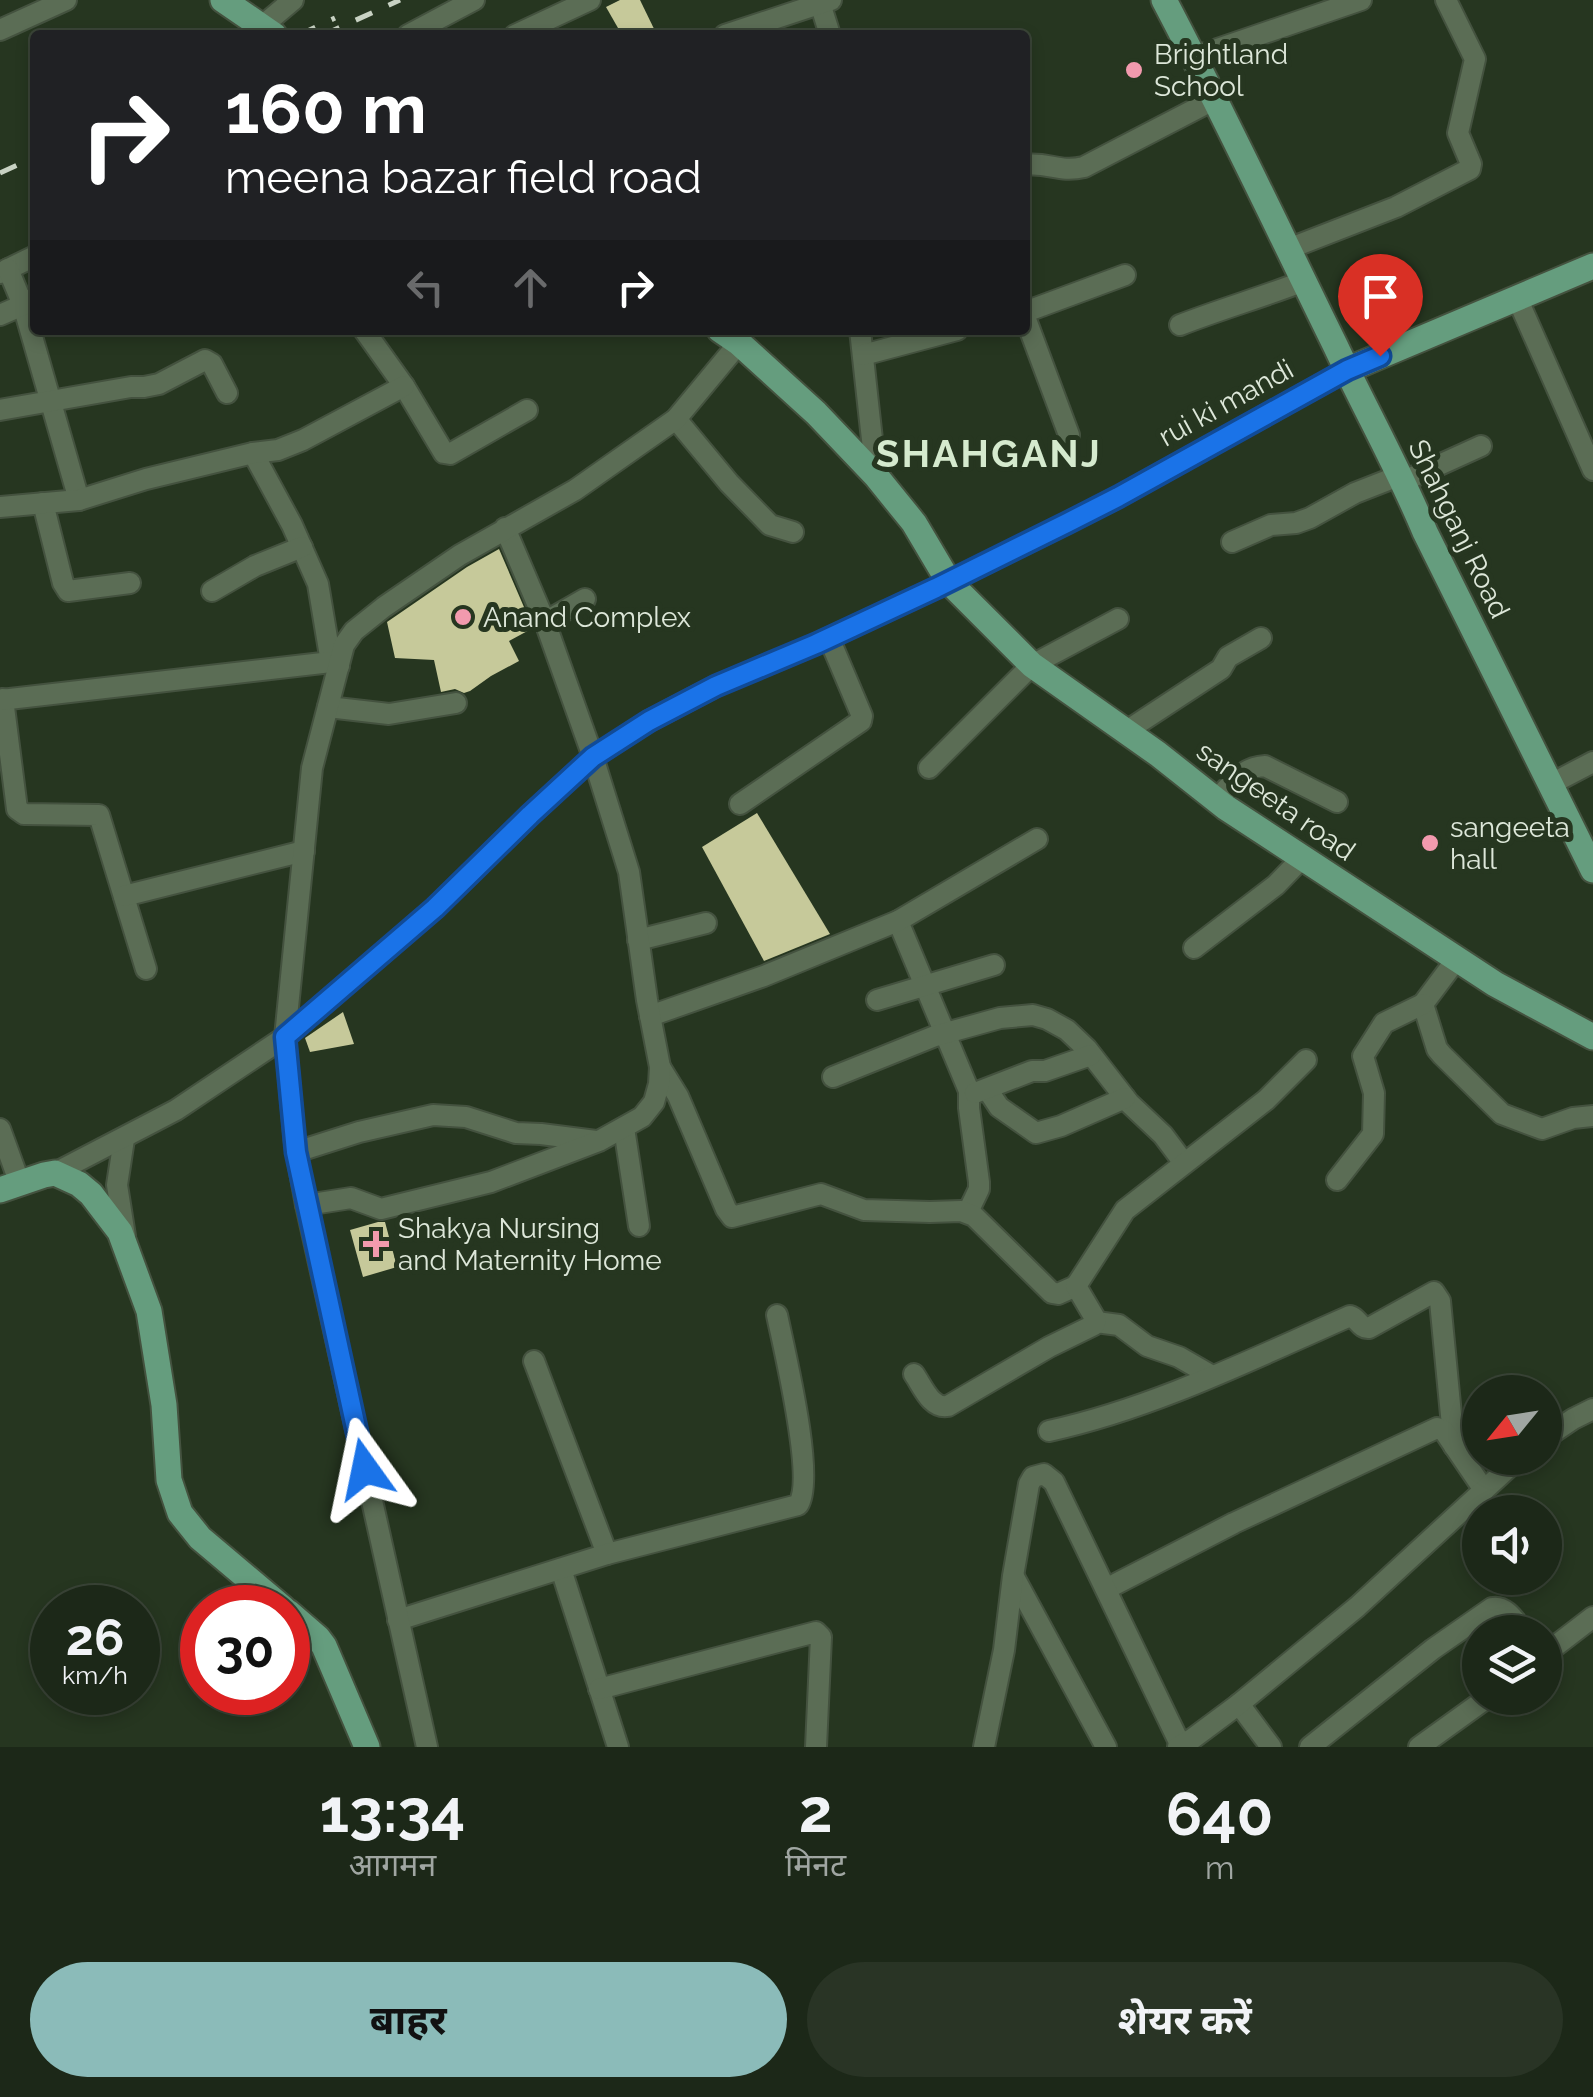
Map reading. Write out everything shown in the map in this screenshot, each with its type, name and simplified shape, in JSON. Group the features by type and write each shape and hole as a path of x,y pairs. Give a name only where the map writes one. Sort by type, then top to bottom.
{"main road":[{"name":"Shahganj Road","path":"1164,0 1593,869"},
{"path":"226,2 266,30"},
{"name":"rui ki mandi","path":"1347,370 1593,266"},
{"name":"sangeeta road","path":"730,336 816,413 876,476 914,522 949,582 1032,664 1216,800 1456,960 1593,1036"},
{"path":"10,1187 55,1174 79,1184 126,1242 149,1311 164,1405 170,1480 180,1513 200,1538 255,1585"},
{"path":"310,1631 324,1646 366,1747"}],"street":[{"path":"0,30 66,0"},
{"path":"268,30 292,0"},
{"path":"417,30 474,0"},
{"path":"526,30 590,0"},
{"path":"1194,57 1361,0"},
{"path":"1288,250 1396,207 1470,169 1458,132 1475,59 1446,0"},
{"path":"740,30 826,2 829,30"},
{"path":"1030,165 1068,170 1084,167 1215,99"},
{"path":"0,316 29,301 4,271 30,258"},
{"path":"1030,312 1124,274"},
{"path":"1180,325 1304,281"},
{"path":"1518,300 1593,470"},
{"path":"1030,328 1069,435"},
{"path":"36,335 79,500"},
{"path":"368,335 444,453 527,410"},
{"path":"861,335 876,476"},
{"path":"863,355 938,335"},
{"path":"428,1747 296,1152 285,1037 312,768 335,664 354,631 399,596 504,528 575,490 676,419 730,336"},
{"path":"0,410 151,386 206,360 228,393"},
{"name":"rui ki mandi","path":"55,1174 210,1089 285,1037 435,908 593,757 649,721 716,686 949,582 1118,497 1347,370"},
{"path":"0,507 79,500 146,479 278,450 404,386"},
{"path":"676,419 770,525 793,532"},
{"path":"1232,542 1271,525 1310,518 1355,493 1481,446"},
{"path":"253,453 318,584 335,664"},
{"path":"43,503 68,591 130,584"},
{"path":"306,1205 351,1198 381,1209 491,1182 599,1142 624,1128 649,1111 659,1084 660,1067 629,872 545,622 504,528"},
{"path":"212,591 255,566 302,547"},
{"path":"545,622 584,599"},
{"path":"929,768 1032,664 1118,619"},
{"path":"740,804 861,721 829,638"},
{"path":"1125,732 1221,669 1228,657 1260,638"},
{"path":"146,968 99,814 24,814 17,809 2,699 335,664"},
{"path":"328,706 389,714 456,703"},
{"path":"1550,784 1593,762"},
{"path":"1216,800 1248,769 1265,766 1337,802"},
{"path":"650,1016 764,976 898,921 1037,839"},
{"path":"124,896 304,851"},
{"path":"1194,948 1276,885 1303,857"},
{"path":"898,921 947,1033 978,1092 1036,1133 1125,1098"},
{"path":"638,940 706,923"},
{"path":"1337,1180 1373,1134 1374,1094 1364,1056 1384,1023 1423,1004 1456,960"},
{"path":"877,1000 994,965"},
{"path":"1423,1004 1438,1049 1498,1112 1542,1128 1593,1116"},
{"path":"833,1077 947,1033 1000,1018 1033,1015 1067,1030 1184,1163"},
{"path":"968,1212 979,1189 968,1108 978,1092 1092,1055"},
{"path":"660,1067 678,1096 732,1217 821,1194 864,1210 968,1212 1052,1293 1058,1294 1076,1286 1124,1210 1266,1100 1306,1060"},
{"path":"296,1152 376,1127 433,1115 466,1117 516,1134 599,1142"},
{"path":"624,1128 640,1226"},
{"path":"0,1130 10,1187"},
{"path":"124,1139 117,1184 126,1242"},
{"path":"1076,1286 1096,1322"},
{"path":"1049,1432 1092,1422 1212,1376 1350,1316 1369,1328 1436,1293 1440,1300 1454,1446"},
{"path":"398,1620 607,1554 798,1505 803,1494 801,1433 777,1314"},
{"path":"914,1374 935,1404 948,1406 1096,1322 1118,1326 1147,1346 1179,1357 1212,1376"},
{"path":"534,1361 607,1554"},
{"path":"1562,1426 1593,1409"},
{"path":"1106,1589 1436,1428 1442,1429 1484,1490"},
{"path":"984,1747 1033,1478 1044,1474 1054,1482 1180,1746 1239,1704 1357,1608 1500,1475"},
{"path":"561,1570 618,1747"},
{"path":"1013,1576 1106,1747"},
{"path":"1482,1615 1498,1607 1509,1615"},
{"path":"1562,1641 1593,1617"},
{"path":"1310,1747 1462,1629"},
{"path":"599,1689 816,1632 821,1637 816,1747"},
{"path":"1239,1704 1271,1747"},
{"path":"1420,1747 1464,1715"}],"building":[{"path":"620,0 640,0 655,30 619,30 606,7"},
{"name":"Anand Complex","path":"499,549 533,628 509,641 519,661 470,691 441,692 434,660 395,658 387,622"},
{"path":"757,813 830,934 764,961 702,847"},
{"path":"343,1012 354,1044 310,1052 305,1038"},
{"path":"385,1222 397,1267 363,1277 350,1230"}],"railway":[{"path":"334,30 400,0"},
{"path":"310,30 335,18"},
{"path":"0,173 30,159"}],"place":[{"name":"Brightland School","path":"1134,70"},
{"name":"Anand Complex","path":"463,617"},
{"name":"sangeeta hall","path":"1430,843"},
{"name":"Shakya Nursing and Maternity Home","path":"376,1244"}],"district":[{"name":"SHAHGANJ","path":"989,453"}],"route":[{"path":"365,1469 296,1152 285,1037 435,908 593,757 649,721 716,686 936,588 1118,497 1347,370 1380,356"}]}
